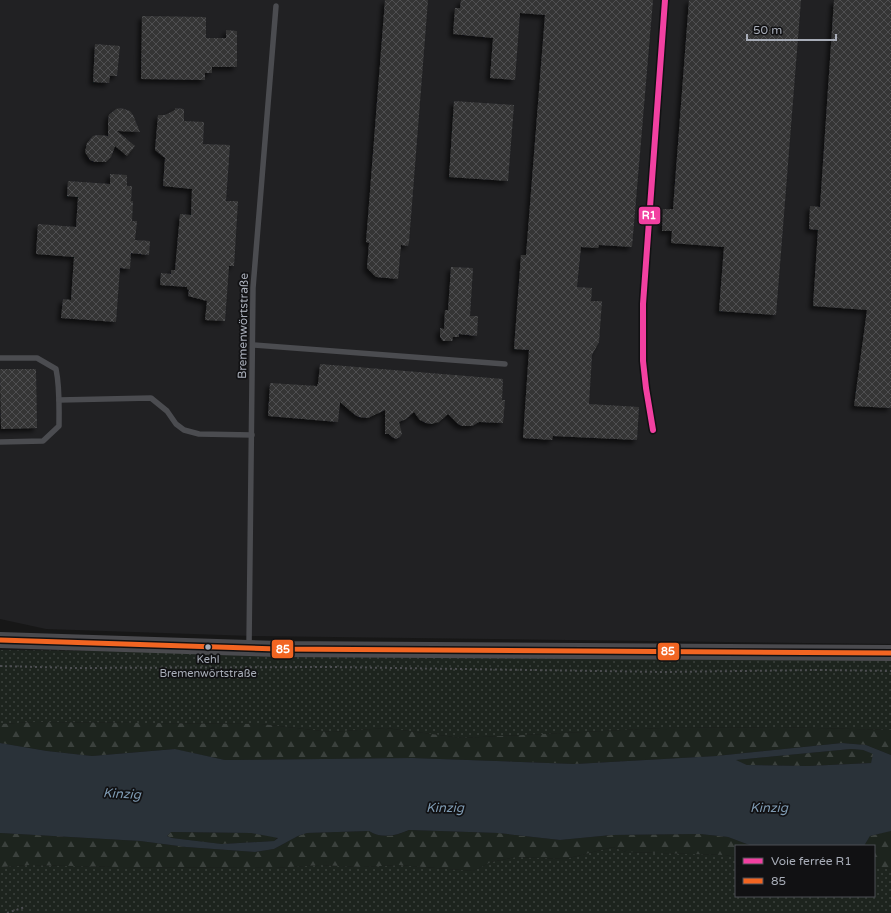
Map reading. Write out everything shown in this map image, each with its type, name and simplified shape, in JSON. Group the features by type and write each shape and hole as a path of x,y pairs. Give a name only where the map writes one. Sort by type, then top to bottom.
{"street":[{"path":"0,629 40,641"},
{"path":"0,640 278,649 891,653"}],"lane":[{"name":"Bremenwörtstraße","path":"249,647 254,288 256,245 276,6"},
{"path":"253,345 505,364"},
{"path":"0,358 37,358 56,369 59,382 59,426 43,441 0,442"},
{"path":"59,400 151,398 167,411 176,424 184,430 199,434 252,435"}],"path":[{"path":"0,666 73,668 329,667 665,672 819,670 891,671"},
{"path":"7,913 25,907"}],"shaded area":[{"path":"0,0 891,0 891,644 252,636 46,629 0,619"}],"green space":[{"path":"0,650 891,658 891,730 779,727 662,728 462,738 386,728 331,732 261,724 34,722 0,724"},
{"path":"34,722 261,724 331,732 386,728 462,738 662,728 779,727 891,730 891,755 866,745 842,743 716,756 575,764 412,758 225,760 174,749 92,756 47,751 0,743 0,724"},
{"path":"851,749 863,750 874,754 871,763 808,766 747,765 735,760"},
{"path":"409,830 498,833 560,840 612,835 700,834 728,837 749,845 735,845 735,857 725,855 626,852 613,847 565,859 516,857 491,862 473,871 399,865 362,867 320,865 274,868 29,865 0,867 0,833 140,841 186,847 255,852 274,849 298,836 307,833 369,831 374,834 384,836 399,834"},
{"path":"891,831 891,869 875,867 875,845 865,845 870,836"},
{"path":"171,832 251,833 278,837 274,841 222,844 172,838 167,836"},
{"path":"613,847 626,852 725,855 735,857 735,897 875,897 875,867 891,869 891,913 0,913 0,867 29,865 274,868 320,865 362,867 399,865 473,871 491,862 516,857 565,859"}],"water":[{"name":"Kinzig","path":"0,743 47,751 92,756 175,749 225,760 412,758 575,764 716,756 842,743 866,745 891,755 891,831 870,836 865,845 749,845 728,837 700,834 612,835 560,840 498,833 409,830 389,836 374,834 369,831 307,833 298,836 274,849 255,852 186,847 140,841 0,833","holes":["851,749 863,750 873,754 871,763 808,766 747,765 736,760","171,832 251,833 278,838 274,841 222,844 172,838 167,836"]}],"building":[{"path":"385,0 428,0 409,242 408,246 401,245 398,279 376,277 367,268 369,243 366,242"},
{"path":"461,0 653,0 632,247 599,245 598,248 581,247 577,287 592,288 591,301 602,301 599,342 592,355 589,404 639,407 637,440 553,436 552,440 523,438 529,350 514,349 521,255 526,255 545,15 520,13 515,80 490,78 493,38 453,34 455,8 460,8"},
{"path":"689,0 801,0 776,315 719,311 724,247 671,243 672,231 662,231 663,209 673,209"},
{"path":"834,0 891,0 891,408 854,406 867,310 813,306 818,230 809,229 810,206 820,207"},
{"path":"142,16 206,17 206,38 226,38 226,30 237,31 237,67 212,67 212,73 205,73 205,80 141,79"},
{"path":"95,44 120,46 117,76 110,76 109,83 93,82"},
{"path":"454,101 514,105 508,181 449,177"},
{"path":"121,108 130,111 140,132 117,131 135,146 127,156 115,146 111,157 106,162 95,162 90,160 85,152 87,143 93,136 108,136 109,115 116,109"},
{"path":"175,108 184,109 184,121 204,122 203,144 230,145 226,201 238,201 234,266 229,266 225,321 205,320 207,301 188,296 189,290 187,287 160,285 161,273 171,274 171,270 175,270 180,214 191,215 192,189 163,186 165,158 155,150 158,115 165,115 175,110"},
{"path":"110,174 127,175 127,186 132,186 132,221 137,221 135,240 150,241 149,255 131,253 130,269 120,268 116,322 61,318 63,299 71,300 74,257 36,254 38,224 76,227 78,197 67,196 68,181 110,184"},
{"path":"451,267 473,268 470,316 478,316 477,336 459,334 459,337 453,337 452,341 443,341 440,337 440,328 444,329 445,310 448,310"},
{"path":"320,364 503,379 502,400 505,400 503,423 479,422 472,426 462,426 448,414 439,422 431,424 420,420 414,412 406,419 399,422 402,434 396,439 389,434 385,434 385,410 368,418 359,417 340,402 338,422 268,416 270,383 317,386"},
{"path":"0,369 36,369 37,428 1,429"}],"rail line":[{"name":"R1","path":"653,430 643,361 643,304 665,0"}],"transit line":[{"name":"85","path":"0,640 278,649 891,653"}],"place":[{"name":"Kehl Bremenwörtstraße","path":"208,647"}]}
